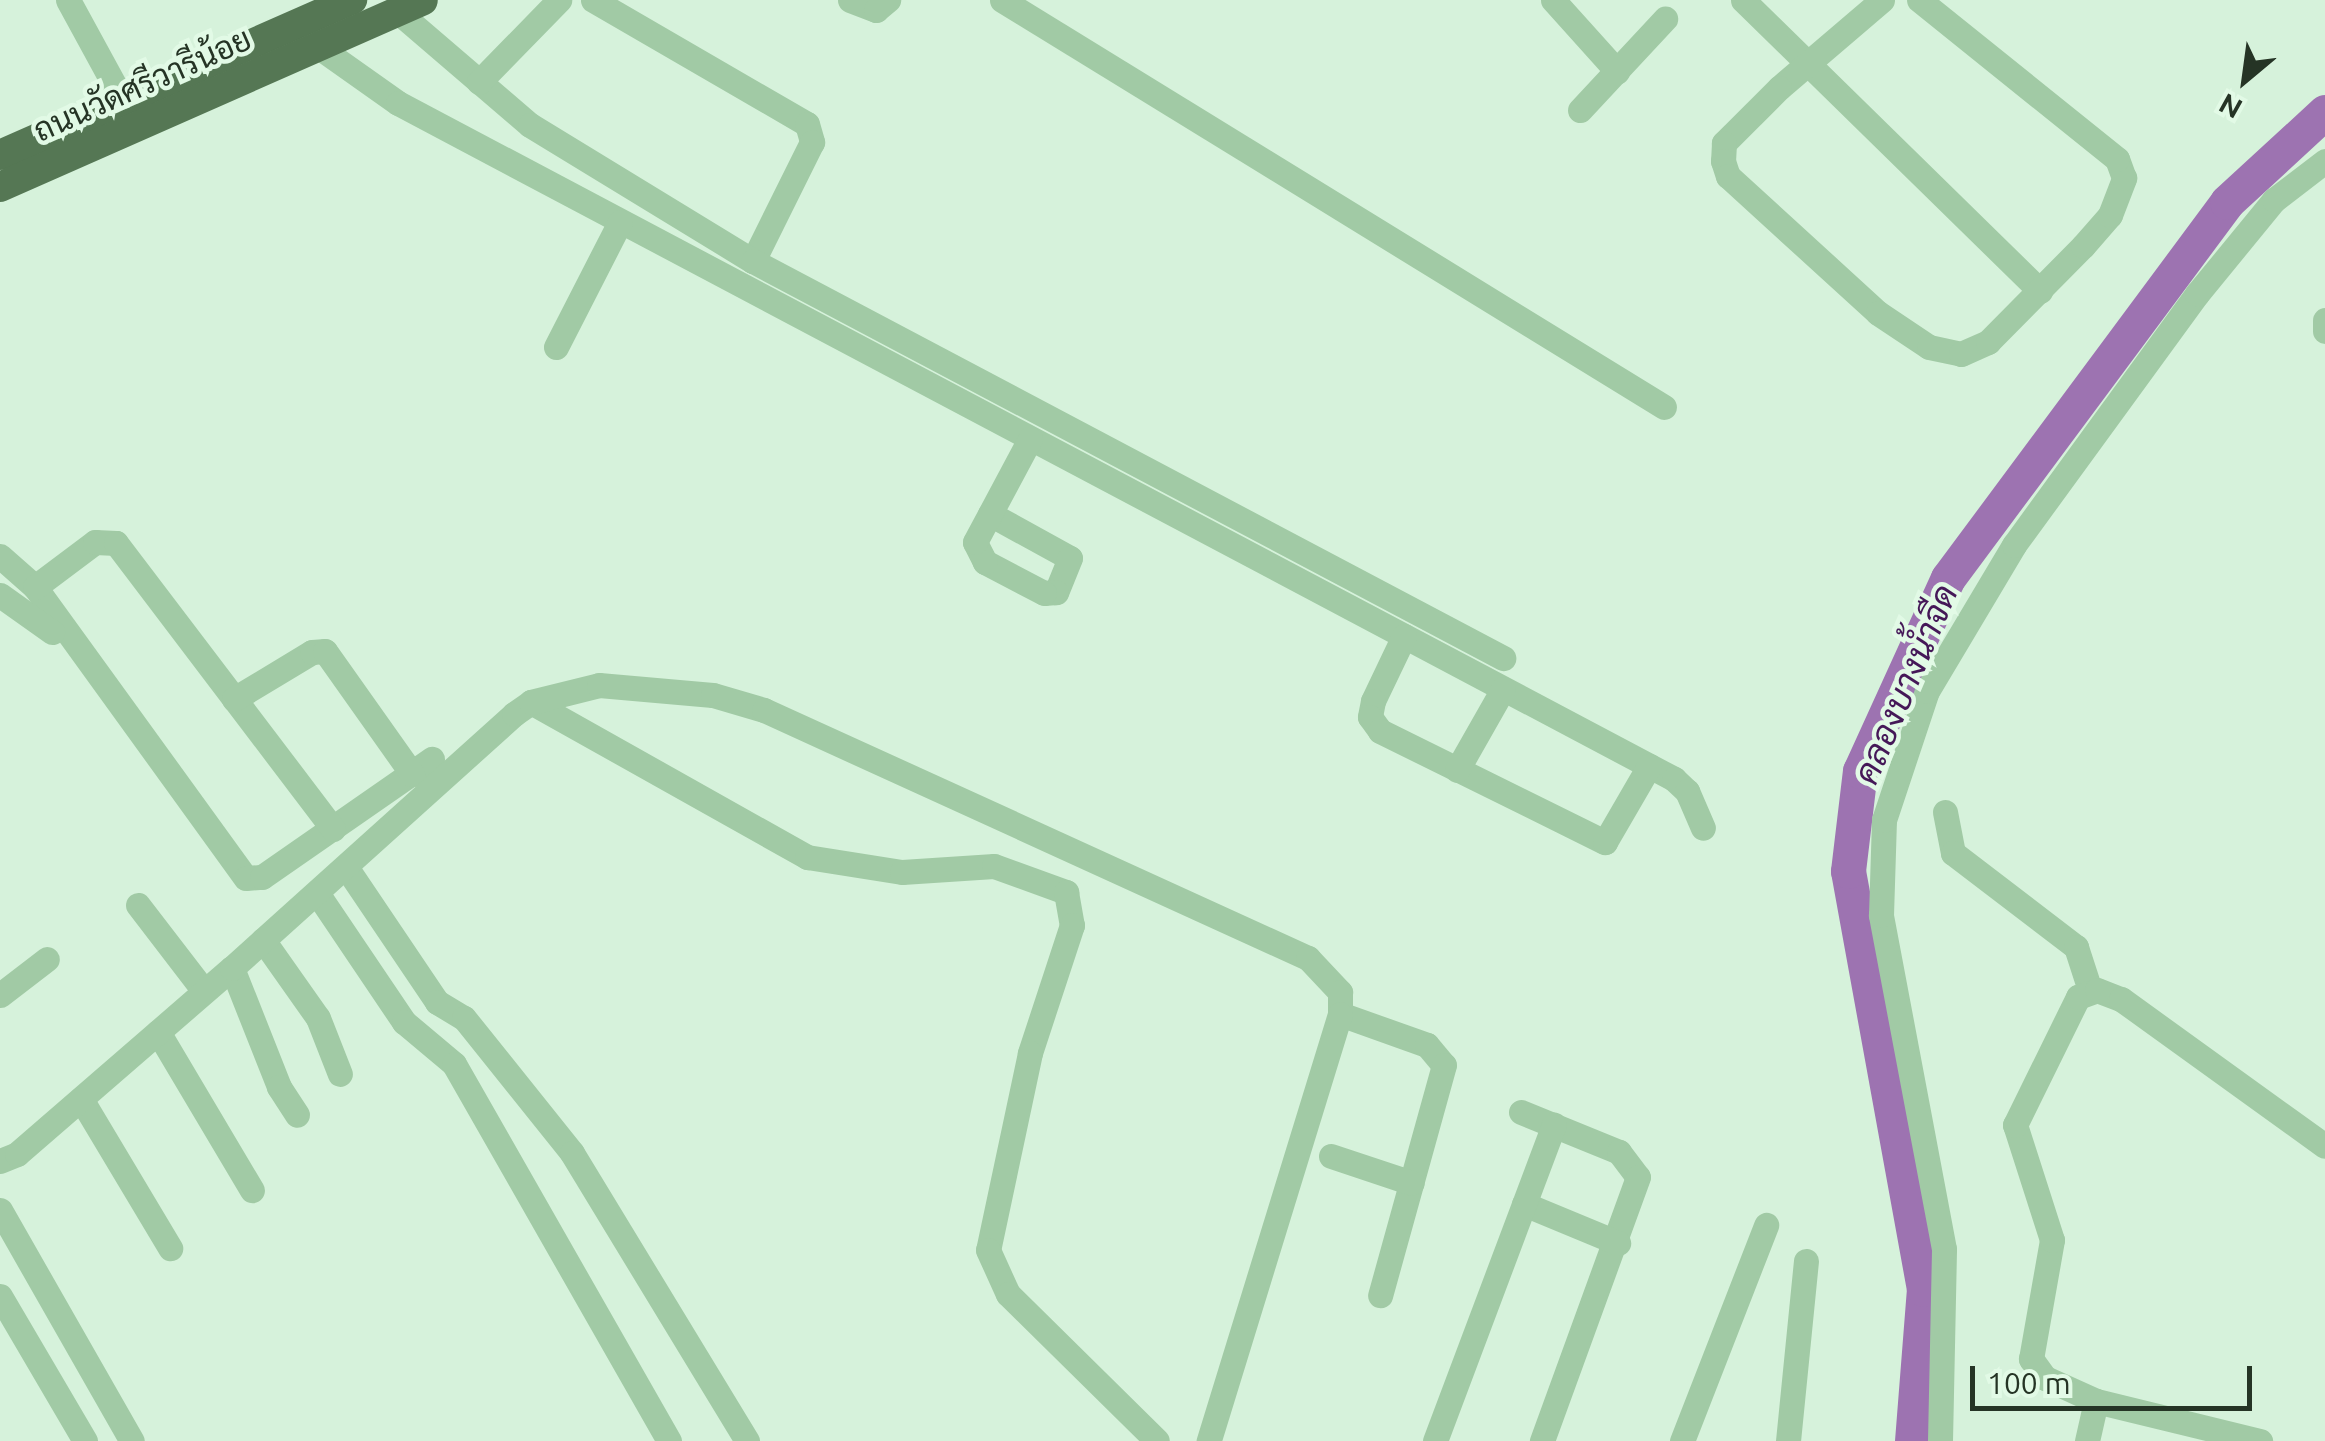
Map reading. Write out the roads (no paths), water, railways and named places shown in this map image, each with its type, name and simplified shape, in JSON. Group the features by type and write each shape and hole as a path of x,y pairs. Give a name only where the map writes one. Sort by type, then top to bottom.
{"main road":[{"name":"ถนนวัดศรีวารีน้อย","path":"1,154 352,0"},
{"name":"ถนนวัดศรีวารีน้อย","path":"0,187 410,6"}],"street":[{"path":"68,0 123,101"},
{"path":"479,82 559,0"},
{"path":"593,0 807,124 812,142 753,260"},
{"path":"850,0 876,10 888,0"},
{"path":"1002,0 1664,406"},
{"path":"1553,0 1616,71"},
{"path":"1743,0 1804,64 2040,291"},
{"path":"1882,0 1804,64 1724,143 1728,176 1878,313 1929,347 1961,354 1988,342 2040,291 2110,215 2124,190 2118,159 1919,0"},
{"path":"410,6 479,82 530,125 753,260 1504,658"},
{"path":"1580,110 1665,19"},
{"path":"316,45 398,103 1649,766 1688,791 1703,828"},
{"path":"1940,1441 1944,1248 1881,915 1884,820 1926,690 2014,545 2197,294 2274,200 2325,160"},
{"path":"556,347 620,222"},
{"path":"2325,320 2325,331"},
{"path":"990,514 1030,438"},
{"path":"35,587 95,542 116,543 333,829"},
{"path":"0,556 35,587 246,878 262,877 422,767 326,651 312,652 234,699"},
{"path":"0,595 52,632"},
{"path":"1404,636 1370,716 1380,730 1606,842 1649,766"},
{"path":"0,1161 81,1099 531,702 599,685 659,686 764,710 1308,958 1340,992 1340,1014 1209,1441"},
{"path":"1457,770 1503,688"},
{"path":"531,702 808,857 902,872 994,866 1066,892 1072,925 1034,1039 988,1250 1008,1294 1157,1441"},
{"path":"1945,812 1954,853 2076,947 2090,990"},
{"path":"346,867 437,1002 464,1018 572,1154 748,1441"},
{"path":"317,893 404,1022 454,1064 668,1441"},
{"path":"138,905 204,992"},
{"path":"263,940 318,1018 340,1074"},
{"path":"0,994 47,959"},
{"path":"232,968 278,1088 297,1116"},
{"path":"2090,990 2121,999 2325,1146"},
{"path":"2090,990 2074,1003 2014,1124 2052,1240 2031,1359 2046,1378 2096,1402 2260,1441"},
{"path":"1340,1014 1427,1045 1444,1065 1380,1295"},
{"path":"158,1032 252,1190"},
{"path":"81,1099 170,1248"},
{"path":"1521,1112 1631,1164 1636,1192 1542,1441"},
{"path":"1435,1441 1554,1125"},
{"path":"1331,1156 1412,1183"},
{"path":"1524,1204 1618,1244"},
{"path":"0,1210 132,1441"},
{"path":"1682,1441 1766,1225"},
{"path":"1788,1441 1806,1262"},
{"path":"0,1296 85,1441"},
{"path":"2086,1441 2096,1402"}],"waterway":[{"name":"คลองบางน้ำจืด","path":"1912,1441 1924,1289 1848,871 1860,771 1948,578 2227,202 2325,112"}]}
